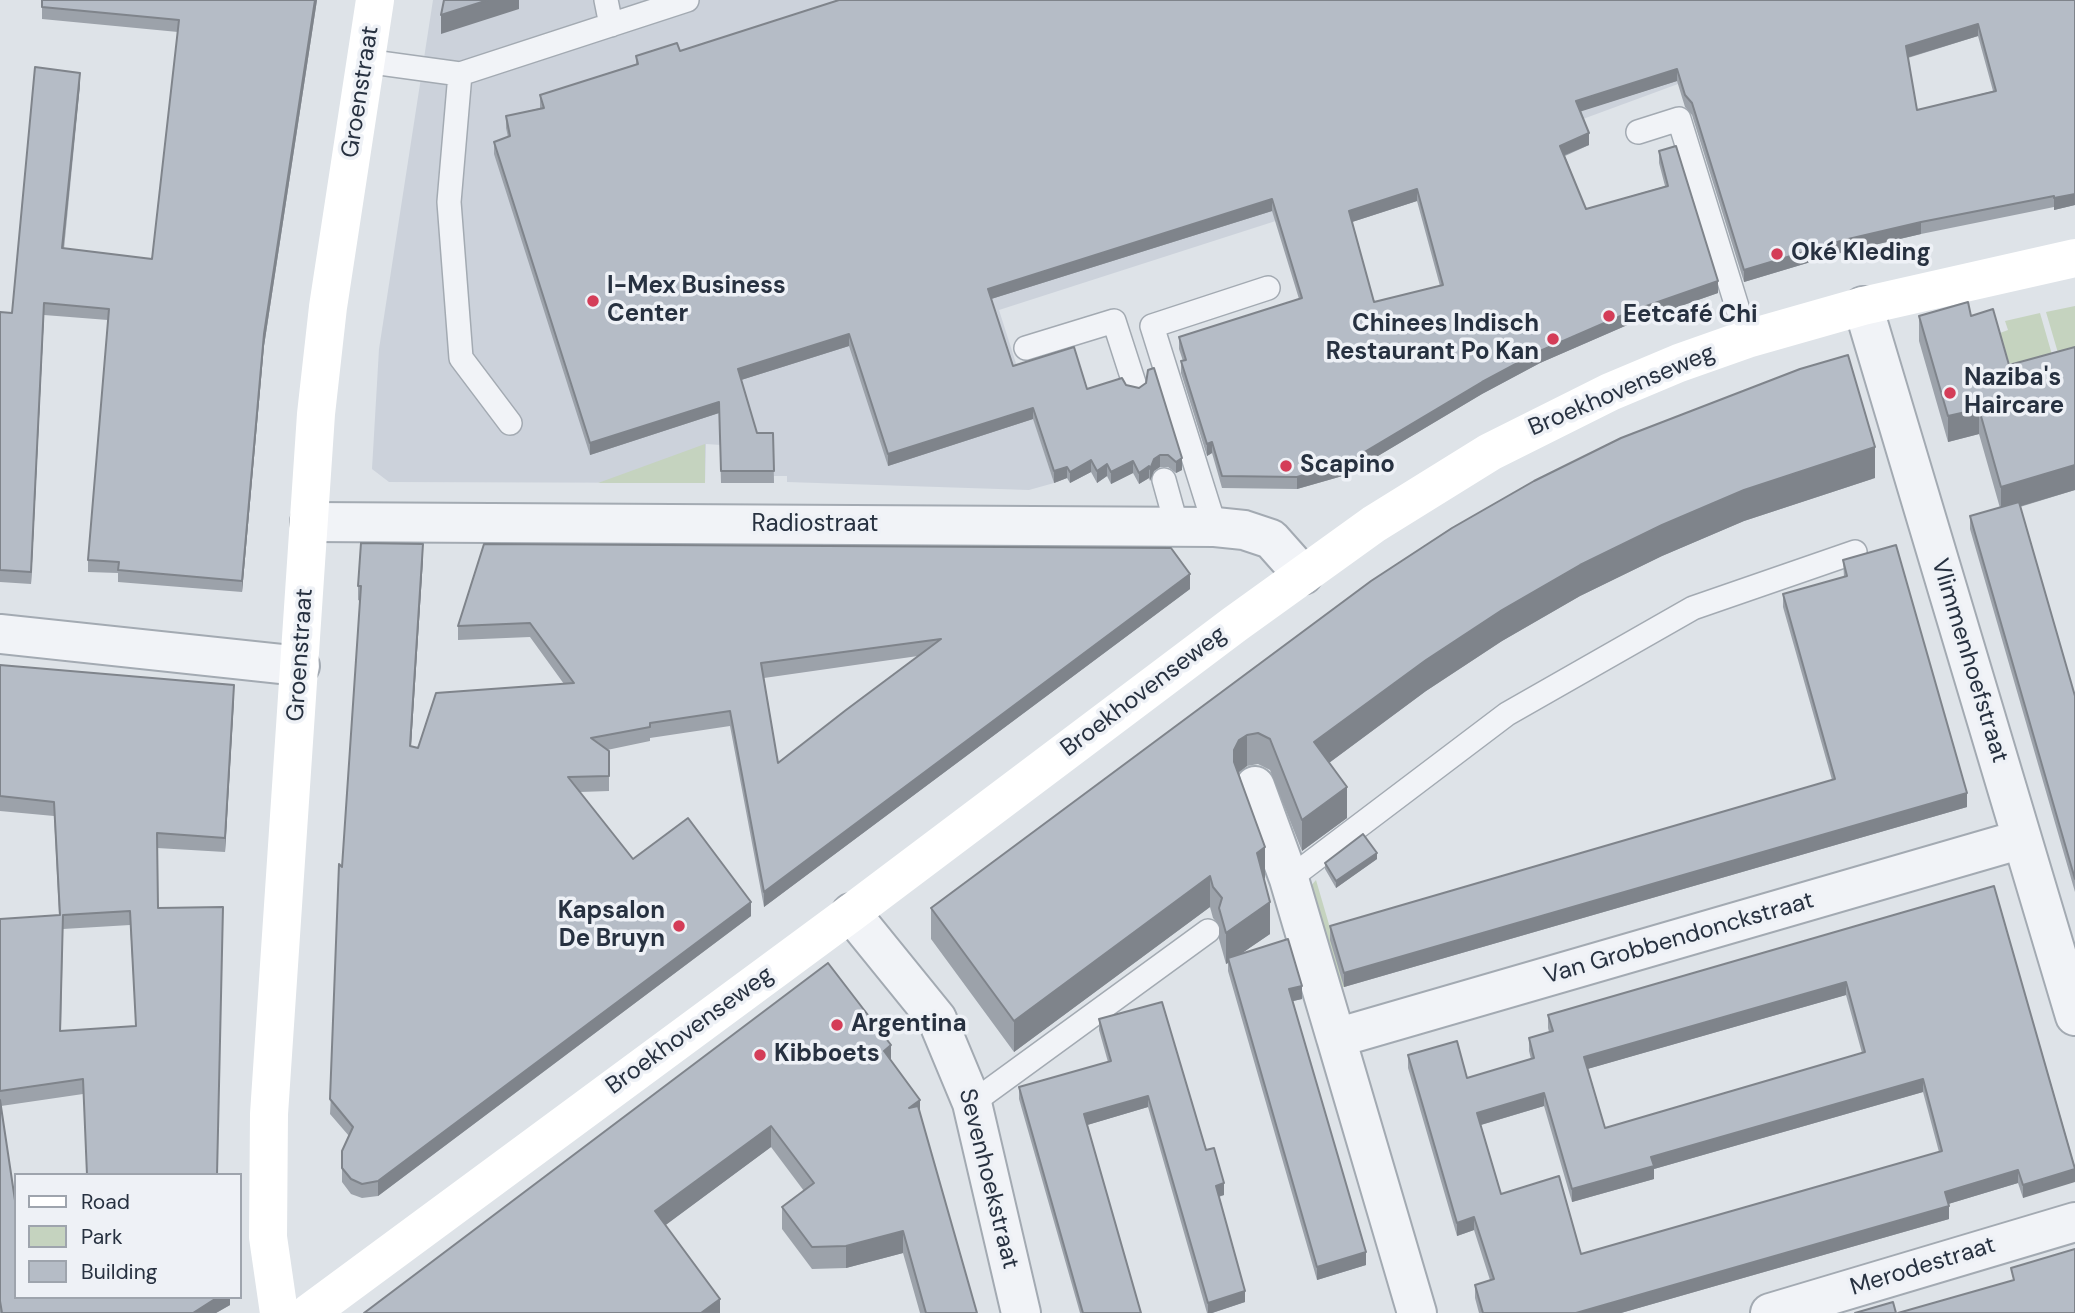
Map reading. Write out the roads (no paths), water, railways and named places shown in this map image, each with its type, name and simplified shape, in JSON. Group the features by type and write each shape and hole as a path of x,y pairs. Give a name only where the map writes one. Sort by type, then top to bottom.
{"street":[{"name":"Groenstraat","path":"279,1313 268,1237 269,1114 320,369 375,0"},
{"name":"Broekhovenseweg","path":"309,1313 1303,575 1416,496 1528,431 1648,375 1747,339 1863,306 2075,258"},
{"name":"Vlimmenhoefstraat","path":"1863,306 2075,1016"},
{"name":"Radiostraat","path":"310,522 1216,527 1244,530 1271,539 1303,575"},
{"path":"0,634 300,666"},
{"path":"1255,786 1289,880 1417,1313"},
{"name":"Van Grobbendonckstraat","path":"1336,1038 2022,839"},
{"name":"Sevenhoekstraat","path":"851,912 937,1019 972,1103 1021,1313"},
{"name":"Merodestraat","path":"1770,1313 2075,1222"}],"lane":[{"path":"606,0 611,25"},
{"path":"365,61 460,74 687,0"},
{"path":"460,74 450,202 461,358 510,423"},
{"path":"1638,132 1679,120 1747,339"},
{"path":"1216,527 1152,326 1268,288"},
{"path":"1026,348 1114,321 1135,386"},
{"path":"1164,480 1177,527"},
{"path":"1289,880 1507,714 1693,608 1855,552"},
{"path":"972,1103 1208,931"}],"place":[{"name":"Oké Kleding","path":"1777,254"},
{"name":"I-Mex Business Center","path":"593,301"},
{"name":"Eetcafé Chi","path":"1609,316"},
{"name":"Chinees Indisch Restaurant Po Kan","path":"1553,339"},
{"name":"Naziba's Haircare","path":"1950,393"},
{"name":"Scapino","path":"1286,466"},
{"name":"Kapsalon De Bruyn","path":"679,926"},
{"name":"Argentina","path":"837,1025"},
{"name":"Kibboets","path":"760,1055"}]}
